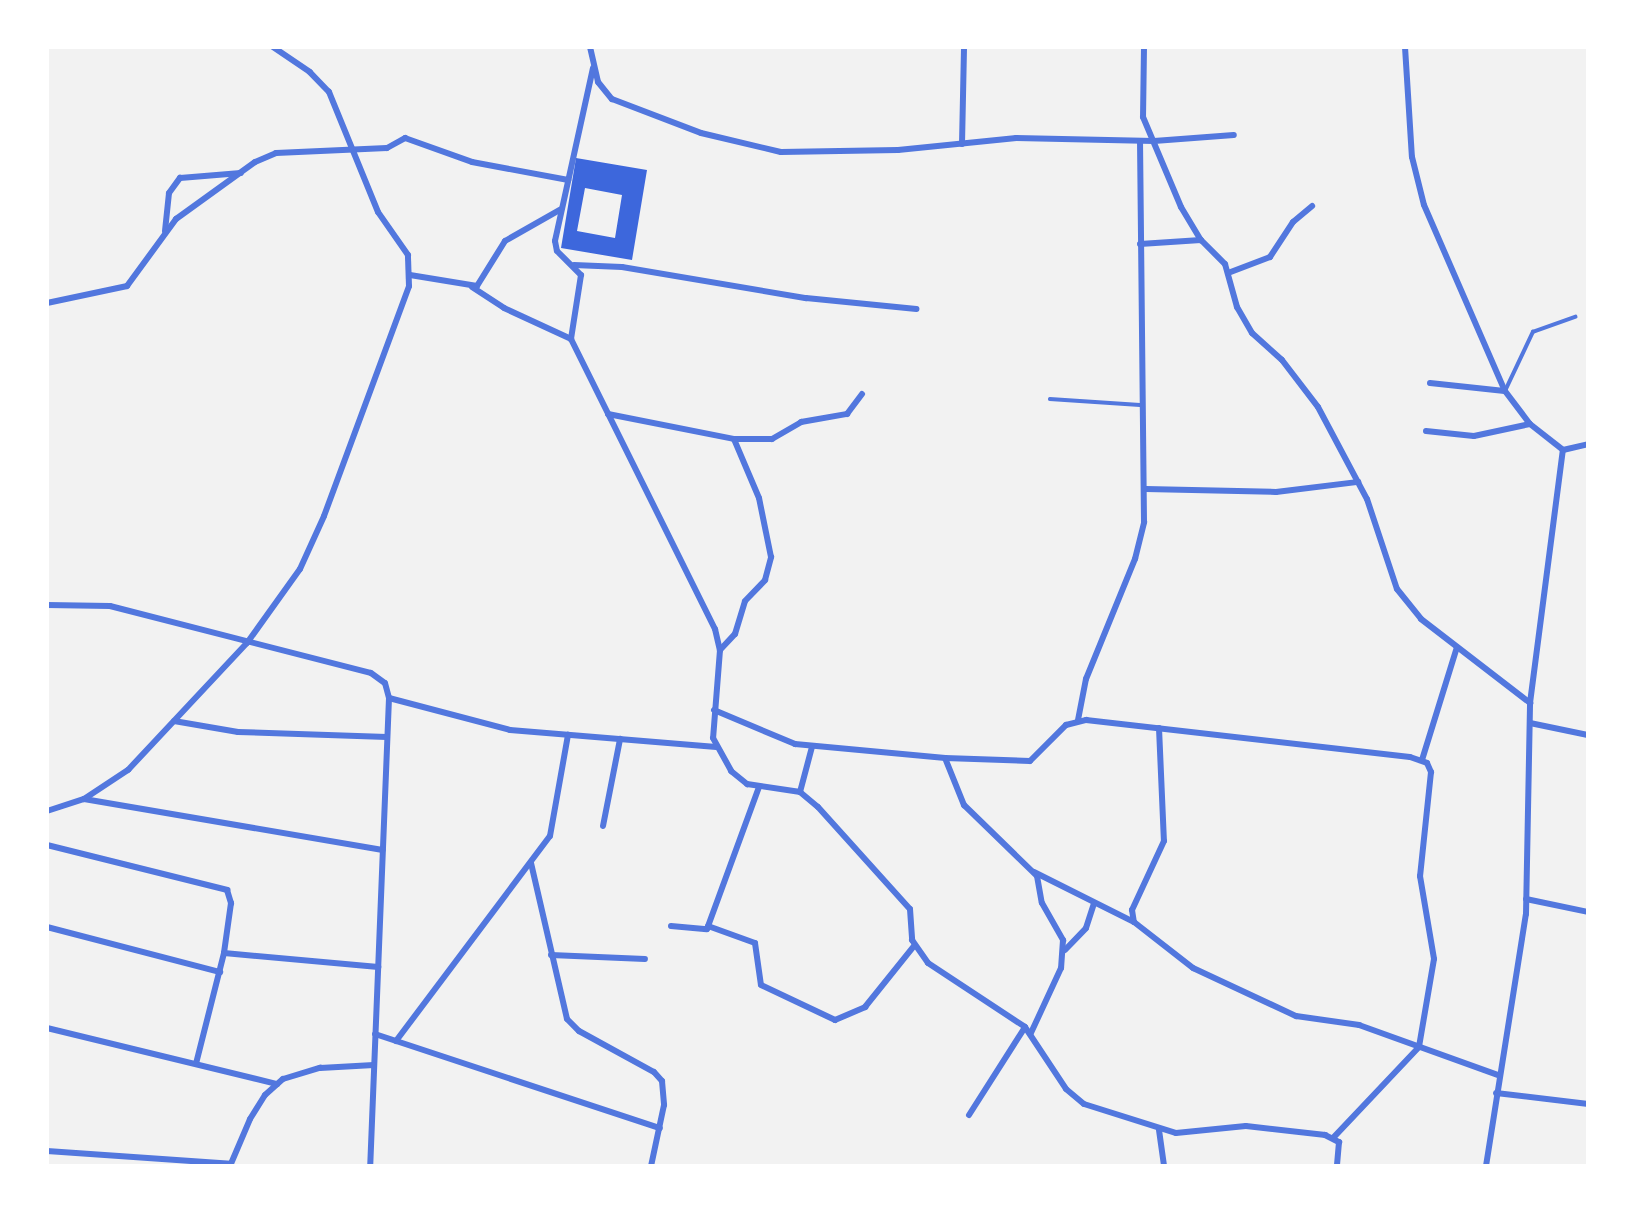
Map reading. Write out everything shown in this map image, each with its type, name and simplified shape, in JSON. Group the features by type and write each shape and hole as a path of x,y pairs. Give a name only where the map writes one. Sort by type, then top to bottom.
{"street":[{"path":"47,811 84,799 128,770 247,643 313,544 410,275 408,256 378,212 353,147 320,81 273,47"},
{"path":"962,144 964,47"},
{"path":"1144,47 1143,117 1200,240 1225,264 1243,320 1304,385 1358,482 1397,589 1421,619 1530,703"},
{"path":"1405,47 1414,174 1505,391 1530,424 1563,450"},
{"path":"591,48 593,68 604,93 623,105 752,147 817,152 962,144 1016,138 1154,141 1234,135"},
{"path":"593,68 555,246 574,265 581,282 571,339 710,616 720,650 714,710 716,747 738,778 759,787 800,792 910,909 914,946 939,973 1025,1027 1075,1098 1159,1130 1200,1134 1246,1126 1333,1138 1340,1146 1337,1166"},
{"path":"47,303 127,286 165,233 185,211 276,153 353,147 391,148 405,138 472,162 568,180"},
{"path":"1078,720 1086,679 1135,559 1146,489 1140,405 1140,141"},
{"path":"165,233 167,200 175,183 187,176 241,173"},
{"path":"1228,273 1270,257 1293,222 1312,206"},
{"path":"472,287 483,279 505,241 561,209"},
{"path":"1140,244 1200,240"},
{"path":"574,265 622,267 806,298 916,310"},
{"path":"410,275 472,287 504,308 571,339"},
{"path":"1430,383 1505,391"},
{"path":"608,414 734,439 781,437 802,422 847,414 862,394"},
{"path":"1426,431 1474,436 1530,424"},
{"path":"720,650 735,634 745,601 765,580 771,557 759,498 734,439"},
{"path":"1563,450 1588,444"},
{"path":"1486,1166 1497,1075 1526,899 1530,703 1563,450"},
{"path":"1146,489 1254,492 1358,482"},
{"path":"47,605 110,606 371,673 385,683 389,698 370,1166"},
{"path":"1422,760 1457,647"},
{"path":"389,698 502,728 716,747"},
{"path":"714,710 781,741 812,747 945,758 1030,761 1060,730 1078,720 1422,760 1431,772 1420,865 1434,959 1419,1047 1333,1138"},
{"path":"174,721 238,732 387,737"},
{"path":"1530,723 1588,736"},
{"path":"1134,922 1132,910 1164,841 1159,729"},
{"path":"396,1041 531,863 553,828 568,735"},
{"path":"604,826 620,739"},
{"path":"800,792 812,747"},
{"path":"945,758 964,805 1038,879 1042,903 1065,950"},
{"path":"671,926 699,931 708,926 759,787"},
{"path":"84,799 383,850"},
{"path":"47,845 223,887 231,903 224,953 196,1064"},
{"path":"531,863 551,955 571,1024 654,1072 662,1081 660,1128 651,1166"},
{"path":"1029,869 1134,922 1193,968 1223,984 1296,1016 1359,1025 1497,1075"},
{"path":"1526,899 1588,912"},
{"path":"1031,1033 1065,950 1086,928 1094,903"},
{"path":"708,926 755,943 761,985 835,1020 865,1007 914,946"},
{"path":"47,927 220,972"},
{"path":"224,953 378,967"},
{"path":"551,955 646,959"},
{"path":"968,1115 1025,1027"},
{"path":"47,1028 277,1084"},
{"path":"375,1034 660,1128"},
{"path":"47,1151 231,1165 250,1119 277,1084 302,1071 374,1065"},
{"path":"1496,1093 1588,1104"},
{"path":"1159,1130 1164,1166"}],"lane":[{"path":"1505,391 1533,332 1574,317"},
{"path":"1050,399 1140,405"}],"building":[{"path":"576,158 647,170 632,260 561,248","holes":["585,188 622,195 615,238 577,231"]}]}
